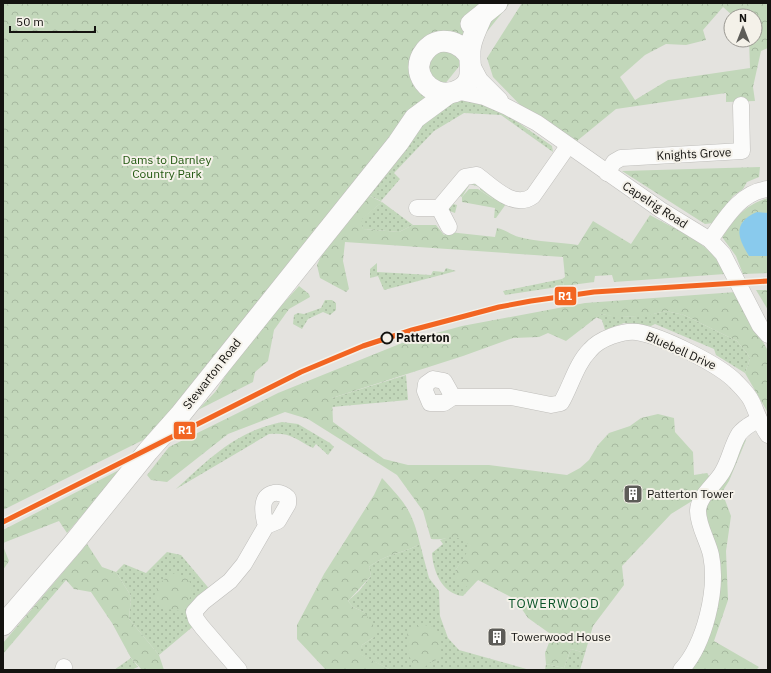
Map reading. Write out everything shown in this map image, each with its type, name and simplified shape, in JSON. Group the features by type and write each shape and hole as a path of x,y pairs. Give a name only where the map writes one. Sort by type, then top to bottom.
{"main road":[{"name":"Stewarton Road","path":"415,118 422,80 419,65 421,57 430,45 445,41 462,31 490,10"},
{"name":"Stewarton Road","path":"3,625 83,533 148,451 180,415 398,143 415,118 468,80 471,61 470,45 490,10"},
{"path":"445,41 460,45 471,61"},
{"path":"422,80 433,90 452,92"}],"street":[{"name":"Capelrig Road","path":"471,61 481,82 507,107"},
{"name":"Capelrig Road","path":"452,92 484,97 537,123 568,146 710,240 723,254 760,326 768,335"},
{"name":"Knights Grove","path":"607,172 614,162 621,158 742,151 741,105"},
{"path":"439,208 465,176 470,174 477,175 513,200 522,202 527,200 533,196 568,146"},
{"path":"710,240 736,206 747,197 761,190 768,189"},
{"path":"417,208 439,208"},
{"path":"439,208 449,227"},
{"name":"Bluebell Drive","path":"453,397 444,381 434,379 426,384 422,403 444,404 453,397 511,397 543,404 561,403 590,349 605,339 623,333 636,332 654,337 721,369 737,382 752,400 758,420 768,435"},
{"path":"681,670 701,635 711,607 713,574 711,554 697,510 702,499 723,471 739,435 744,428 758,420"},
{"path":"239,670 196,620 194,612 203,602 230,581 244,564 266,526"}],"green space":[{"name":"Dams to Darnley Country Park","path":"3,3 510,3 169,427 3,510"},
{"path":"522,3 768,3 768,48 761,51 753,87 755,101 726,102 726,93 616,109 572,145 526,111 493,77 487,58","holes":["723,7 763,8 763,48 749,48 750,68 668,80 635,100 620,77 645,55 666,44 686,45 706,40 703,30"]},
{"path":"461,100 486,105 497,110 552,146 553,152 501,115 464,113 434,131 394,173 400,179 381,201 368,195 429,117 444,106"},
{"path":"760,167 759,177 747,182 743,189 733,196 713,223 705,224 622,171"},
{"path":"472,181 505,201 493,199 480,190 480,187 470,184 462,197 460,196 453,204 457,205 455,213 447,210 447,206"},
{"path":"469,189 478,189 493,199 494,197 506,204 496,218 494,218 495,208 462,202 462,197"},
{"path":"368,195 382,202 361,220 363,229 399,232 413,225 436,225 444,235 449,232 495,237 497,228 526,239 578,245 593,221 631,244 650,215 703,245 719,263 725,274 614,282 612,275 595,276 594,282 564,286 562,279 565,277 563,257 345,242 343,261 349,289 346,292 320,278 317,265 322,254"},
{"path":"768,198 768,273 743,274 736,256 722,237 741,213 753,204"},
{"path":"382,202 413,225 399,232 363,229 360,220"},
{"path":"377,263 377,272 431,275 433,271 444,272 446,268 456,271 384,290 378,276 370,278 370,269"},
{"path":"562,279 564,286 505,295 503,291"},
{"path":"299,286 309,294 310,297 289,309 274,330 268,361 255,372 253,382 198,410 216,391 242,349"},
{"path":"756,290 768,290 768,310"},
{"path":"736,292 768,351 768,413 745,373 750,359 737,341 684,315 666,311 645,316 617,317 601,314 566,341 548,333 539,337 513,338 463,356 332,398 333,422 384,459 408,465 489,465 567,475 580,468 589,460 598,445 609,433 630,426 641,418 658,414 674,418 675,432 693,452 694,475 707,473 711,479 692,501 671,514 622,566 624,585 593,626 585,653 571,649 564,668 546,664 545,653 552,635 528,618 515,599 478,580 464,588 456,579 455,571 471,546 455,537 431,539 423,511 397,475 308,419 285,412 228,434 167,482 151,480 147,475 169,447 278,393 407,341 462,326 585,303","holes":["630,489 638,491 636,499 628,497"]},
{"path":"325,300 332,300 336,303 336,310 330,315 323,312 308,319 302,329 293,324 294,315 298,313 304,314 321,308"},
{"path":"666,311 684,315 737,341 750,359 745,373 716,355 714,349 655,324 651,326 624,323 605,330 602,320 596,317 601,314 618,316 650,315"},
{"path":"406,375 408,400 332,407 332,398"},
{"path":"282,422 298,424 330,443 334,447 328,455 316,444 313,448 288,435 269,434 176,489 212,457 237,439 266,426"},
{"path":"744,439 746,440 729,481 722,492 731,516 726,551 728,600 714,641 759,667 756,670 687,670 708,634 702,508"},
{"path":"123,468 67,533 59,521 3,543 3,530"},
{"path":"382,478 397,494 407,508 414,523 420,544 388,556 369,567 371,576 348,601 353,607 364,612 377,630 374,637 362,645 360,654 391,670 326,670 297,639 297,625 324,574 374,495"},
{"path":"452,536 461,538 472,546 455,571 478,580 463,596 449,591 444,586 434,567 432,553 443,544 440,540"},
{"path":"87,544 102,567 116,572 131,596 129,619 159,655 164,670 142,670 131,658 112,623 91,592 74,589 66,580 3,654 3,643"},
{"path":"420,544 429,578 439,591 440,616 448,638 459,650 530,670 391,670 359,654 362,645 374,637 364,612 353,607 348,601 359,591 371,576 369,567 388,556"},
{"path":"3,546 9,561 3,570"},
{"path":"167,552 181,555 212,592 186,611 196,624 159,655 129,619 131,596 116,572 124,564 146,573"},
{"path":"175,573 187,577 192,586 189,603 180,611 159,608 159,602 154,598 156,589 167,577"},
{"path":"420,624 433,627 441,634 439,659 429,663 422,670 417,670 409,655 407,630"},
{"path":"571,649 585,653 580,670 545,670 546,664 564,668"},
{"path":"131,658 138,667 131,670 114,670"}],"water":[{"path":"757,212 768,213 768,256 749,256 740,236 741,225 744,220"}],"transit line":[{"name":"R1","path":"3,522 301,372 363,346 412,330 499,307 594,292 768,281"}],"place":[{"name":"Patterton","path":"387,338"},
{"name":"Patterton Tower","path":"633,494"},
{"name":"Towerwood House","path":"497,637"}],"district":[{"name":"TOWERWOOD","path":"554,603"}]}
